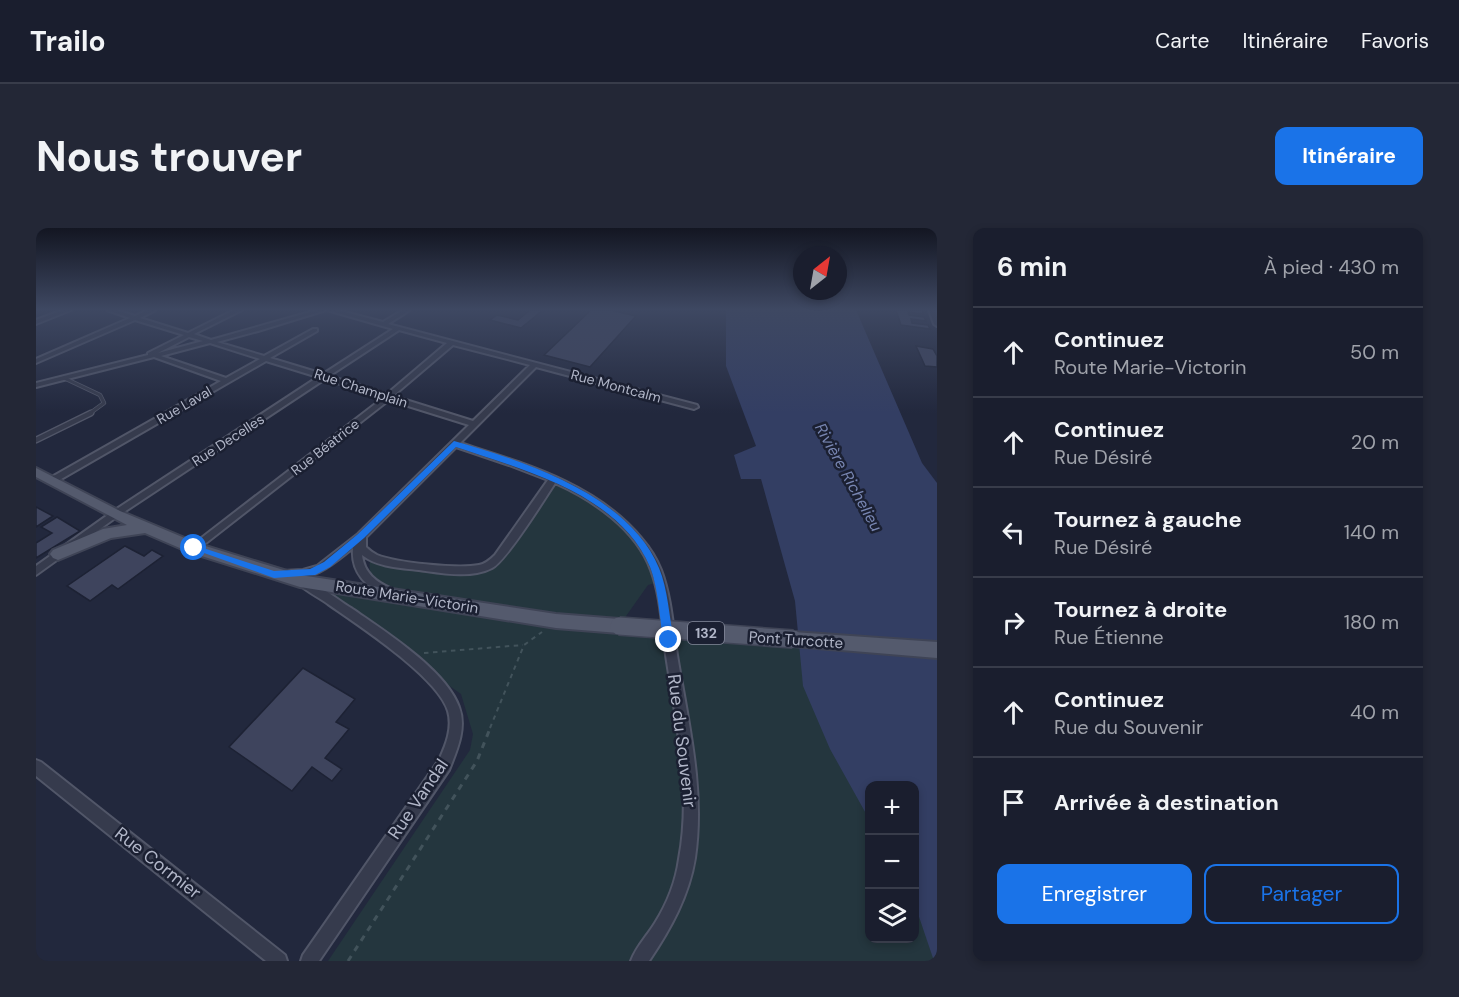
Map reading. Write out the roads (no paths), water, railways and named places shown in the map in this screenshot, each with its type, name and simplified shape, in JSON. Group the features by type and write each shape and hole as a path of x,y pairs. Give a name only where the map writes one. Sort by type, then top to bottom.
{"main road":[{"name":"Route Marie-Victorin","path":"36,472 116,514 194,548 300,581 556,621 619,626"},
{"path":"58,554 108,533 147,528"},
{"name":"Pont Turcotte","path":"619,626 937,650"}],"street":[{"path":"36,361 75,344"},
{"path":"151,356 153,351 168,344"},
{"path":"36,385 197,344"},
{"name":"Rue Champlain","path":"221,344 474,424"},
{"name":"Rue Laval","path":"53,480 290,344"},
{"name":"Rue Decelles","path":"36,564 58,554 373,344"},
{"name":"Rue Béatrice","path":"194,548 388,398 449,344"},
{"name":"Rue Montcalm","path":"460,344 694,407"},
{"path":"151,356 227,381"},
{"path":"274,574 303,574 320,569 361,536 535,364"},
{"name":"Rue du Souvenir","path":"454,444 507,461 595,501 620,520 644,546 659,582 687,751 692,815 690,850 673,908 658,938 639,961"},
{"path":"361,536 361,548 385,561 464,570 486,567 498,558 553,480"},
{"path":"361,536 356,549 360,570 380,589 406,597"},
{"path":"36,572 58,554"},
{"name":"Rue Vandal","path":"300,581 318,591 423,668 448,695 454,709 455,738 444,765 309,961"},
{"name":"Rue Cormier","path":"36,767 279,961"}],"lane":[{"path":"36,440 86,415 104,403 100,395 64,378"}],"water":[{"name":"Rivière Richelieu","path":"726,344 871,344 922,463 937,483 937,961 934,961 919,917 919,781 865,781 865,812 830,749 803,686 795,601 761,479 741,479 734,455 756,446 726,366"}]}
